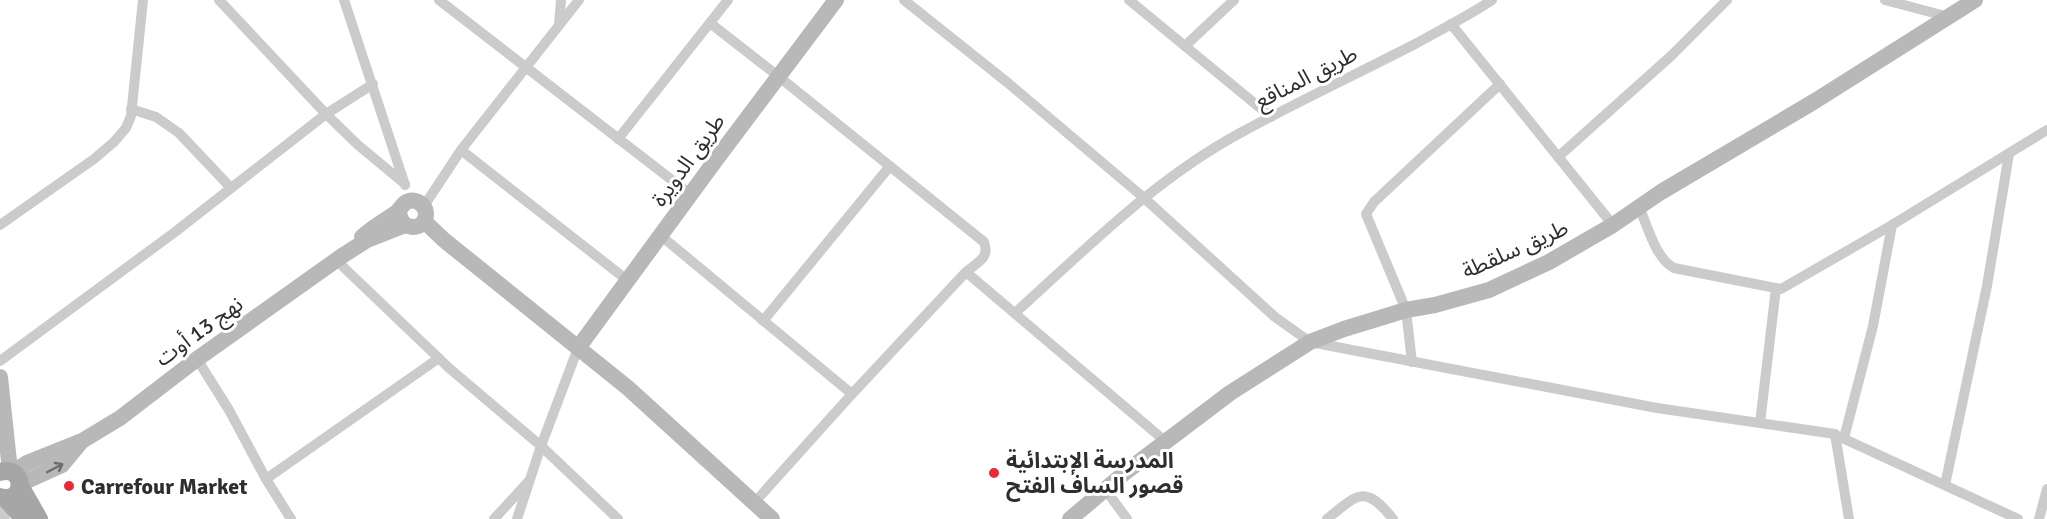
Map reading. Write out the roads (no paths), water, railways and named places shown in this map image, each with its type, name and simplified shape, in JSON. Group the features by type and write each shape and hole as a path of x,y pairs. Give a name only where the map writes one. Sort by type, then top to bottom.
{"main road":[{"path":"10,475 17,494 2,500 24,519"},
{"path":"10,475 39,519"}],"street":[{"path":"0,225 94,159 126,128 131,109 143,0"},
{"path":"219,0 358,145 411,208 444,240 628,388 772,519"},
{"path":"344,0 373,84 411,208"},
{"path":"439,0 690,194"},
{"path":"559,25 561,0"},
{"path":"411,208 579,0"},
{"name":"طريق الدويرة","path":"578,348 836,0"},
{"path":"904,0 1008,83 1143,197 1275,317 1310,342 1657,408 1840,436 2018,519"},
{"path":"1129,0 1271,117"},
{"path":"1185,46 1234,0"},
{"name":"طريق المناقع","path":"1015,313 1143,197 1241,132 1451,24 1492,0"},
{"path":"1558,157 1671,56 1727,0"},
{"path":"1885,0 1948,17"},
{"name":"طريق سلقطة","path":"1070,519 1105,489 1230,393 1310,342 1406,310 1435,305 1490,290 1549,262 1613,225 1685,177 1815,101 1975,0"},
{"path":"618,139 710,23 724,1"},
{"path":"710,23 984,242 987,250 986,255 966,272 754,503"},
{"path":"1451,24 1613,225"},
{"path":"0,361 175,232 326,114 373,84"},
{"path":"1412,362 1406,310 1366,214 1374,202 1500,84"},
{"path":"131,109 156,117 179,133 231,188"},
{"path":"1639,207 1660,255 1667,264 1674,268 1781,290 2047,130"},
{"path":"460,150 627,280"},
{"path":"1945,485 1987,286 2009,154"},
{"path":"763,321 890,166"},
{"name":"نهج 13 أوت","path":"10,475 62,465 82,441 120,418 197,359 411,208"},
{"path":"1849,519 1840,436 1873,326 1892,225"},
{"path":"660,235 852,394"},
{"path":"339,258 439,358 540,446 618,519"},
{"path":"966,272 1166,441"},
{"path":"1760,423 1776,288"},
{"path":"518,519 540,446 578,348"},
{"path":"266,479 439,358"},
{"path":"197,359 291,519"},
{"path":"0,377 10,475"},
{"path":"494,519 530,480"},
{"path":"1105,489 1127,519"},
{"path":"2039,519 2047,489"},
{"path":"1327,519 1351,500 1364,496 1380,502 1393,519"},
{"path":"2,500 5,519"}],"place":[{"name":"المدرسة الإبتدائية قصور الساف الفتح","path":"994,473"},
{"name":"Carrefour Market","path":"69,486"}]}
